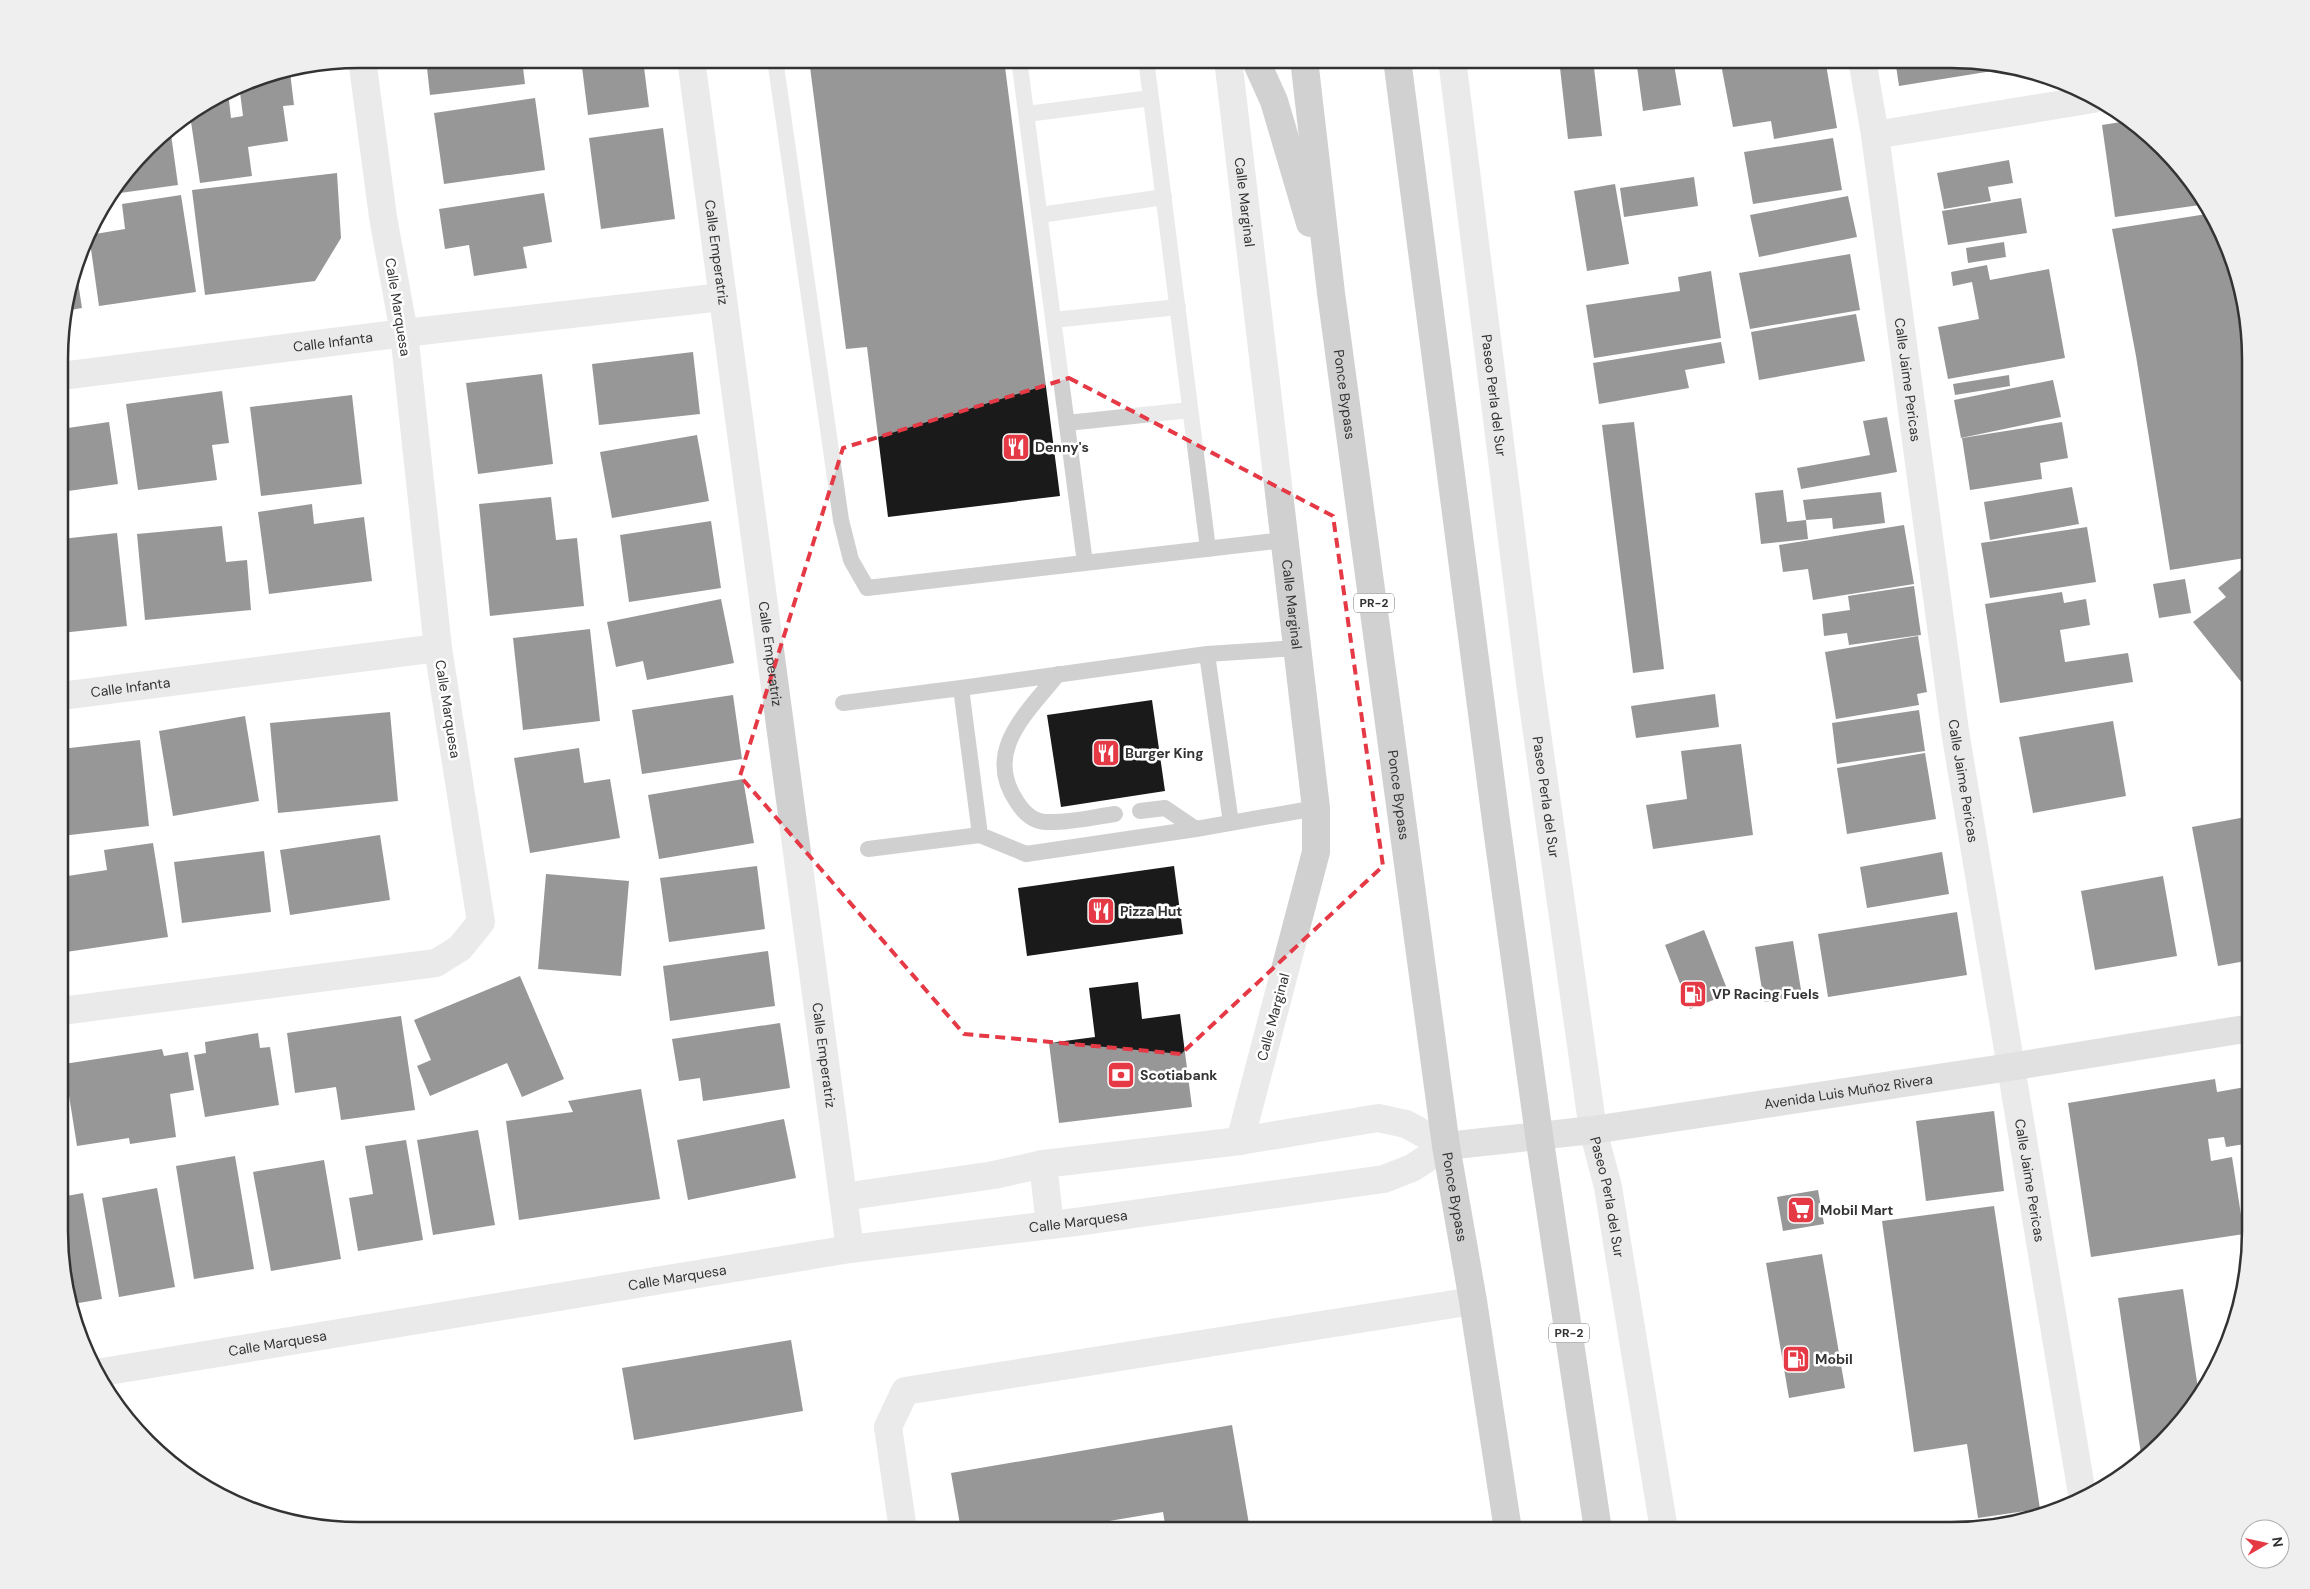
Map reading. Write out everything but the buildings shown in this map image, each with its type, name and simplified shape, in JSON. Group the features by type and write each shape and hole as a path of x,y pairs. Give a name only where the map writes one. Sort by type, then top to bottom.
{"highway":[{"path":"1258,67 1274,101 1331,293"},
{"name":"Ponce Bypass","path":"1305,67 1331,293 1446,1146 1473,1301 1507,1522"},
{"name":"PR-2","path":"1398,67 1496,821 1539,1135 1597,1522"}],"street":[{"name":"Calle Marquesa","path":"68,1010 436,964 460,948 481,922 438,648 404,333 383,217 363,67"},
{"name":"Calle Emperatriz","path":"692,67 850,1249"},
{"name":"Calle Marginal","path":"1229,67 1316,808 1316,852 1240,1141"},
{"name":"Paseo Perla del Sur","path":"1453,67 1530,683 1593,1130 1608,1187 1663,1522"},
{"name":"Calle Jaime Pericas","path":"1863,67 1875,135 1955,731 2082,1491"},
{"path":"1875,135 2086,100"},
{"name":"Calle Infanta","path":"68,375 404,333 722,297"},
{"name":"Calle Infanta","path":"68,695 438,648"},
{"name":"Avenida Luis Muñoz Rivera","path":"1446,1146 1593,1130 2010,1067 2242,1029"},
{"path":"843,1196 994,1174 1043,1164 1240,1141 1378,1118 1406,1124 1446,1146"},
{"name":"Calle Marquesa","path":"104,1372 850,1249 1050,1225 1384,1179 1412,1168 1446,1146"},
{"path":"1043,1164 1050,1225"},
{"path":"902,1522 888,1427 905,1391 1473,1301"}],"lane":[{"path":"776,67 841,520 851,560 867,588 1284,540"},
{"path":"1020,67 1085,562"},
{"path":"1147,67 1208,549"},
{"path":"1027,114 1151,98"},
{"path":"1040,215 1164,197"},
{"path":"1053,320 1178,307"},
{"path":"1067,423 1190,410"},
{"path":"843,703 1207,654 1297,648"},
{"path":"1207,654 1231,823"},
{"path":"1058,674 1019,722 1006,746 1004,768 1011,793 1026,815 1046,822 1115,814"},
{"path":"961,688 980,835"},
{"path":"1140,810 1165,808 1196,829"},
{"path":"868,849 980,835 1026,854 1196,829 1316,808"}],"highlighted area":[{"path":"1069,378 1333,516 1383,866 1181,1054 964,1034 740,776 843,448"}],"place":[{"name":"Denny's","path":"1016,447"},
{"name":"Burger King","path":"1106,753"},
{"name":"Pizza Hut","path":"1101,911"},
{"name":"VP Racing Fuels","path":"1693,994"},
{"name":"Scotiabank","path":"1121,1075"},
{"name":"Mobil Mart","path":"1801,1210"},
{"name":"Mobil","path":"1796,1359"}]}
